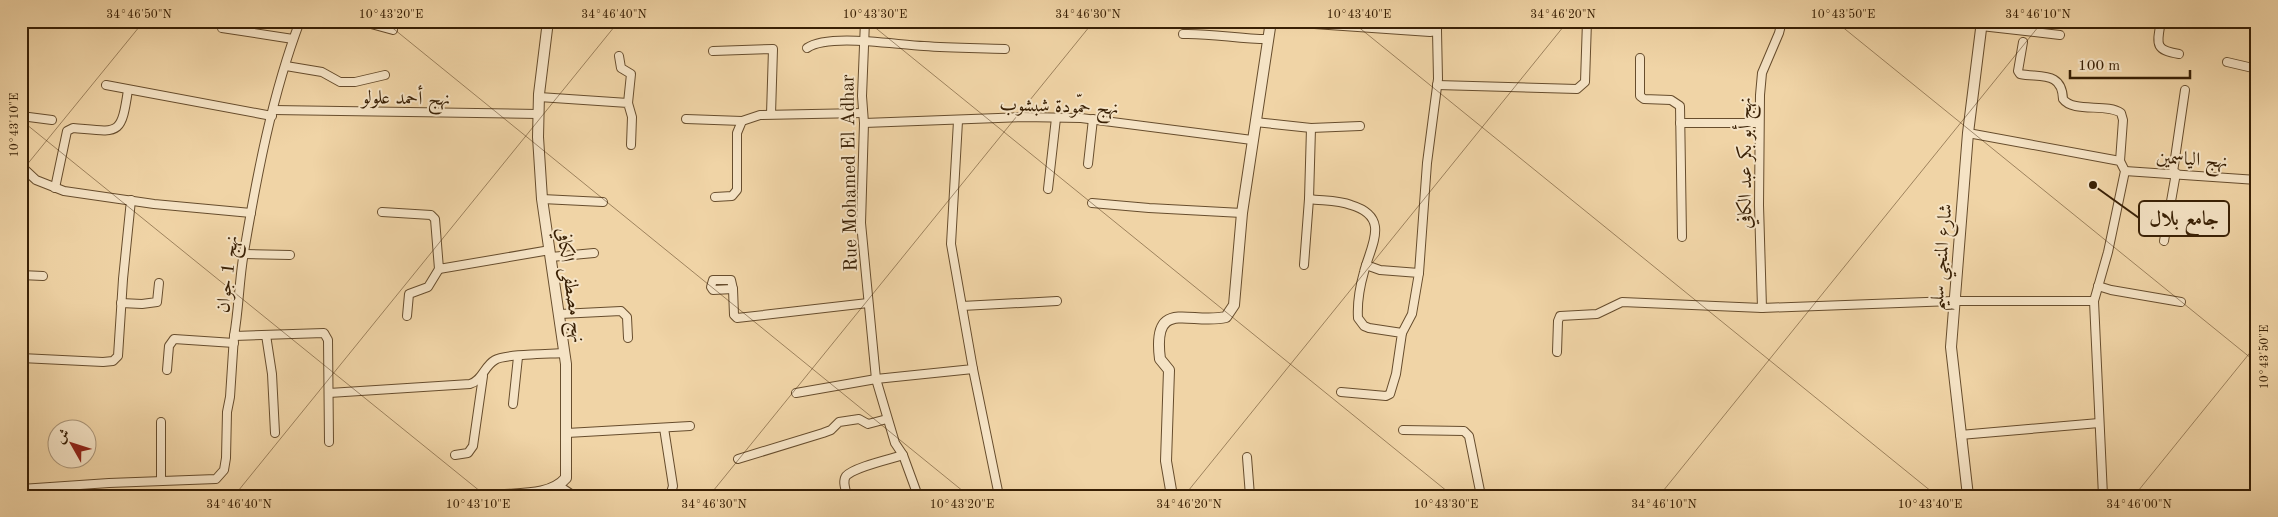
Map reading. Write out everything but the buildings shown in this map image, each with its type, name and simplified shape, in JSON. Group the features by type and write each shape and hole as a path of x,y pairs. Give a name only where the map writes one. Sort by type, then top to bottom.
{"street":[{"name":"نهج 1 جوان","path":"300,21 293,39 273,113 251,213 234,340 266,335 324,333 328,340 329,442"},
{"path":"360,21 393,30"},
{"name":"نهج مصطفى الكافي","path":"548,21 538,114 542,199 560,314 564,353 566,478 559,486"},
{"name":"Rue Mohamed El Adhar","path":"865,21 863,41 862,113 864,123 861,223 876,379 895,443 903,455 918,496"},
{"path":"1172,496 1166,461 1169,370 1160,359 1161,329 1165,321 1174,318 1222,318 1229,315 1236,298 1242,212 1271,21 1411,31 1437,31"},
{"path":"1341,392 1386,396 1390,394 1396,374 1402,333 1410,320 1419,273 1427,162 1437,85 1437,21"},
{"path":"1437,85 1577,89 1585,82 1587,21"},
{"name":"نهج أبو بكر عبد الكافي","path":"1762,308 1759,222 1759,123 1762,73 1779,33 1782,21"},
{"path":"2161,21 2159,46 2166,52 2179,54"},
{"path":"1982,24 2060,35"},
{"name":"شارع المنجي سليم","path":"1968,496 1951,347 1953,301 1968,133 1982,24"},
{"path":"222,28 293,39"},
{"path":"1183,34 1202,33 1239,38 1267,39"},
{"path":"807,48 815,43 863,41 924,46 1005,49"},
{"path":"2023,42 2018,71 2020,74 2046,77 2057,81 2063,88 2064,99 2069,104 2113,110 2121,113 2123,120 2120,161 2125,170 2115,224 2094,301 2102,496"},
{"path":"713,51 773,48 771,114"},
{"path":"620,56 622,68 631,74 628,103 632,117 631,145"},
{"path":"1640,58 1640,96 1675,101 1680,106 1682,237"},
{"path":"2227,62 2257,69"},
{"path":"286,66 322,72 340,82 355,82 384,76"},
{"name":"نهج أحمد علولو","path":"106,86 273,113 538,114"},
{"path":"55,188 67,131 73,128 113,130 119,127 123,121 128,90"},
{"path":"2164,241 2185,90"},
{"path":"539,97 628,103"},
{"path":"686,118 742,121 760,115 771,114 862,113"},
{"path":"21,116 52,120"},
{"name":"نهج حمّودة شبشوب","path":"864,123 931,120 958,121 1022,117 1093,119 1252,140"},
{"path":"1048,189 1056,118"},
{"path":"1088,164 1093,119"},
{"path":"715,197 732,196 737,190 737,133 742,121"},
{"path":"958,121 951,244 973,369 999,496"},
{"path":"1255,122 1311,128 1360,126"},
{"path":"1680,123 1759,123"},
{"path":"1304,265 1309,199 1311,128"},
{"path":"1968,133 2120,161"},
{"path":"21,166 36,180 55,188 132,200 251,213"},
{"name":"نهج الياسمين","path":"2125,170 2257,180"},
{"path":"542,199 603,202"},
{"path":"1309,199 1352,205 1374,220 1375,240 1366,265 1358,320 1369,328 1402,333"},
{"path":"21,358 113,361 118,356 121,303 132,200"},
{"path":"1092,203 1149,208 1242,212"},
{"path":"382,212 431,215 435,219 439,270 428,287 409,294 407,316"},
{"path":"439,270 550,253 594,253"},
{"path":"244,254 290,256"},
{"path":"1366,265 1380,270 1419,273"},
{"path":"21,275 43,276"},
{"path":"2255,276 2257,303"},
{"path":"121,303 148,304 158,302 159,284"},
{"path":"2098,286 2181,302"},
{"path":"734,289 734,315 738,318 868,303"},
{"path":"962,306 1057,300"},
{"path":"1557,352 1558,321 1560,316 1597,314 1622,302 1762,308 1953,301 2094,301"},
{"path":"560,314 621,311 627,317 628,338"},
{"path":"266,335 272,374 276,432"},
{"path":"21,489 216,479 224,470 234,340 174,339 169,346 167,370"},
{"path":"329,393 470,384 475,382 495,360 564,353"},
{"path":"513,404 518,357"},
{"path":"796,393 876,379 973,369"},
{"path":"455,455 468,453 473,446 483,374"},
{"path":"738,459 831,430 840,422 859,419 868,424 887,419"},
{"path":"161,422 161,481"},
{"path":"1960,435 2099,423"},
{"path":"566,433 690,426"},
{"path":"664,428 673,486 670,496"},
{"path":"1403,430 1464,431 1469,436 1481,496"},
{"path":"847,496 844,483 846,477 854,471 903,455"},
{"path":"1246,457 1250,496"},
{"path":"493,496 550,490 559,486 574,496"}],"place":[{"name":"جامع بلال","path":"2093,185"}]}
